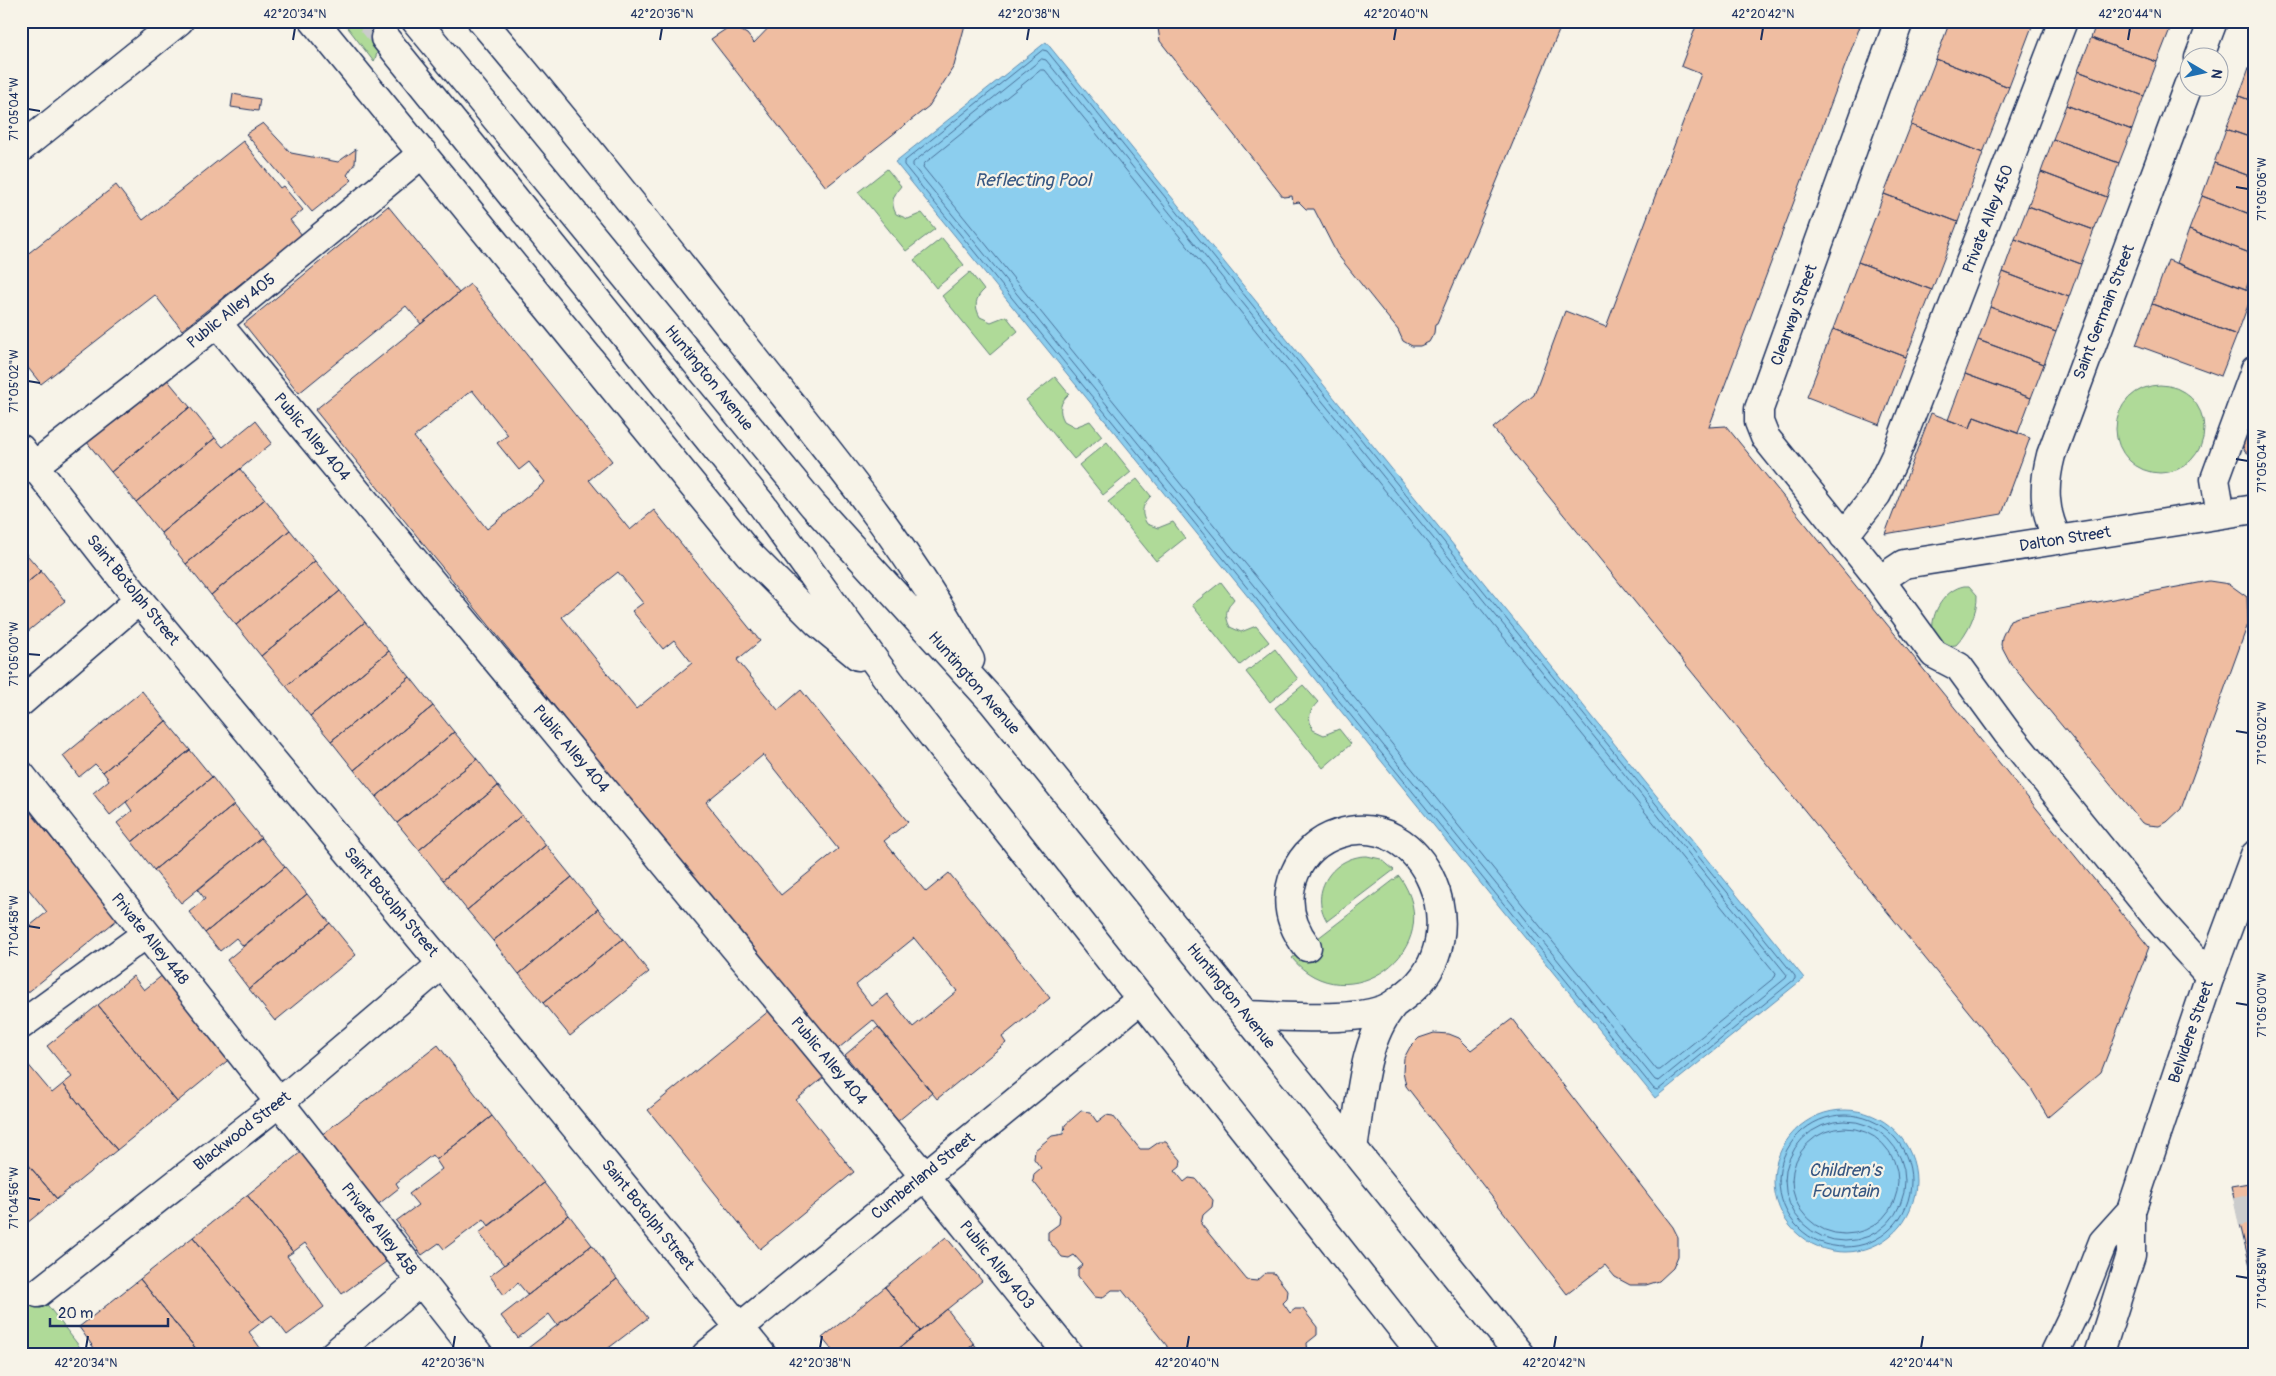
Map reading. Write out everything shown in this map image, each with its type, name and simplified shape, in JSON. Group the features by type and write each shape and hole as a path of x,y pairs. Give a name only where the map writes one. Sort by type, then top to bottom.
{"main road":[{"path":"21,148 179,21"},
{"path":"314,21 748,553 818,623 890,682"},
{"name":"Huntington Avenue","path":"416,21 813,505 992,701 1520,1355"},
{"path":"482,21 554,105 867,499 896,538 947,617 992,701"},
{"name":"Clearway Street","path":"1899,21 1759,409 1758,422 1765,438 1880,580 1934,654 1959,667 2008,734 2154,914 2210,976"},
{"name":"Private Alley 450","path":"1844,536 1877,494 1911,416 2063,21"},
{"path":"2203,48 2213,21"},
{"path":"385,38 762,505 890,682 1423,1355"},
{"name":"Saint Germain Street","path":"2058,540 2051,525 2045,500 2045,477 2050,455 2184,98"},
{"name":"Public Alley 405","path":"28,457 217,323 423,153"},
{"name":"Public Alley 404","path":"217,323 924,1176"},
{"path":"2222,514 2214,479 2255,370"},
{"name":"Saint Botolph Street","path":"28,457 139,600 442,964 762,1355"},
{"name":"Dalton Street","path":"1880,580 1904,564 2255,509"},
{"path":"21,702 139,600"},
{"name":"Private Alley 448","path":"21,775 280,1102"},
{"path":"1246,1015 1349,1016 1380,1011 1393,1005 1418,986 1429,973 1437,957 1441,932 1440,907 1431,879 1414,855 1397,840 1378,832 1357,830 1326,839 1309,852 1297,869 1289,900 1292,922 1307,947"},
{"name":"Belvidere Street","path":"2099,1355 2131,1255 2131,1211 2210,976 2255,855"},
{"path":"21,1025 146,934"},
{"name":"Blackwood Street","path":"38,1293 280,1102 442,964"},
{"name":"Cumberland Street","path":"706,1355 1141,999"},
{"path":"1354,1148 1371,1046 1377,1027 1393,1005"},
{"name":"Private Alley 458","path":"280,1102 420,1282 480,1355"},
{"name":"Public Alley 403","path":"924,1176 1069,1355"},
{"name":"Belvidere Street","path":"2054,1355 2079,1303 2103,1242 2131,1211"},
{"path":"333,1355 420,1282"}],"green space":[{"path":"349,21 405,21 381,41 374,62 345,24"},
{"path":"887,169 901,186 893,199 896,214 908,219 922,213 935,229 906,251 858,192"},
{"path":"942,238 964,265 936,288 914,260"},
{"path":"970,272 984,290 976,302 980,317 991,322 1006,316 1018,331 990,355 942,296"},
{"path":"1055,377 1069,394 1061,406 1064,421 1075,427 1090,421 1102,436 1074,459 1026,400"},
{"path":"2160,385 2177,388 2191,398 2201,412 2204,429 2201,446 2191,460 2177,470 2160,473 2143,470 2129,460 2119,446 2116,429 2119,412 2129,398 2143,388"},
{"path":"1107,442 1131,472 1103,495 1079,465"},
{"path":"1137,479 1151,496 1143,509 1143,516 1147,524 1158,528 1173,522 1185,538 1156,561 1108,502"},
{"path":"1221,582 1234,599 1227,612 1230,627 1241,632 1256,626 1269,642 1240,665 1192,605"},
{"path":"1969,586 1977,595 1974,615 1968,629 1956,645 1944,644 1936,639 1933,631 1933,620 1937,609 1944,599 1953,591"},
{"path":"1275,649 1298,679 1270,702 1246,672"},
{"path":"1303,685 1318,702 1310,715 1313,730 1324,735 1339,729 1351,744 1323,768 1275,708"},
{"path":"1367,856 1381,859 1394,870 1327,921 1322,910 1321,898 1323,887 1328,877 1344,862"},
{"path":"1399,876 1412,903 1413,929 1403,952 1386,970 1363,981 1339,983 1314,976 1292,958"},
{"path":"21,1271 86,1355 21,1355"}],"water":[{"name":"Reflecting Pool","path":"1046,42 1804,978 1655,1098 895,162"},
{"name":"Children's Fountain","path":"1845,1110 1859,1111 1872,1115 1896,1130 1911,1154 1915,1167 1915,1195 1911,1208 1896,1232 1872,1247 1859,1251 1845,1252 1831,1251 1818,1247 1794,1232 1779,1208 1775,1195 1774,1181 1775,1167 1779,1154 1794,1130 1818,1115 1831,1111"}],"building":[{"path":"775,21 966,21 954,66 929,106 826,187 711,39 726,29 736,28 747,34 754,43"},
{"path":"1157,21 1563,21 1429,342 1420,346 1412,346 1403,341 1398,330 1337,254 1314,209 1306,209 1299,202 1293,203 1292,196 1283,197 1160,41"},
{"path":"1698,21 1862,21 1709,427 1726,426 2149,947 2101,1072 2048,1117 2030,1087 1493,428 1534,395 1565,311 1606,327 1701,74 1681,66"},
{"path":"1950,21 2034,21 2009,87 1936,59"},
{"path":"2097,21 2150,21 2170,29 2157,62 2091,38"},
{"path":"2150,21 2172,21 2170,29"},
{"path":"2091,38 2157,62 2144,96 2078,71"},
{"path":"1936,59 2009,87 1983,153 1911,125"},
{"path":"2251,62 2255,63 2255,102 2239,96"},
{"path":"2078,71 2144,96 2132,130 2066,105"},
{"path":"233,94 260,99 258,111 231,107"},
{"path":"2239,96 2255,102 2255,139 2226,129"},
{"path":"2066,105 2132,130 2119,163 2053,139"},
{"path":"263,123 291,153 338,162 356,149 355,163 347,175 352,180 312,212 246,134"},
{"path":"1911,125 1983,153 1958,222 1884,194"},
{"path":"2226,129 2255,139 2255,178 2214,163"},
{"path":"2053,139 2119,163 2107,197 2041,172"},
{"path":"243,141 280,188 283,186 303,210 290,220 302,235 182,330 155,295 41,384 21,359 21,259 116,185 143,220"},
{"path":"2214,163 2255,178 2255,216 2202,196"},
{"path":"2041,172 2107,197 2094,230 2028,206"},
{"path":"1884,194 1958,222 1932,290 1858,262"},
{"path":"2202,196 2255,216 2255,255 2189,230"},
{"path":"388,206 459,293 421,324 406,306 299,393 244,324"},
{"path":"2028,206 2094,230 2081,264 2015,239"},
{"path":"2189,230 2255,255 2255,264 2246,289 2177,263"},
{"path":"2015,239 2081,264 2069,297 2003,272"},
{"path":"2168,260 2253,292 2237,335 2152,304"},
{"path":"1858,262 1932,290 1906,357 1833,329"},
{"path":"2003,272 2069,297 2056,332 1990,307"},
{"path":"470,284 612,461 589,480 630,530 654,510 760,641 737,660 778,710 801,690 908,822 884,841 926,892 949,873 1050,998 1002,1037 1006,1043 937,1099 873,1020 834,1052 315,410","holes":["472,390 508,435 497,443 519,470 529,462 545,482 487,529 414,437","618,572 643,603 632,611 663,649 674,640 692,663 636,709 562,617","763,755 838,849 781,895 706,802","914,938 957,991 913,1027 887,994 872,1006 856,985"]},
{"path":"2152,304 2237,335 2221,376 2136,345"},
{"path":"1990,307 2056,332 2044,364 1978,340"},
{"path":"1833,329 1906,357 1880,425 1807,397"},
{"path":"1978,340 2044,364 2031,398 1965,374"},
{"path":"1965,374 2031,398 2018,433 1974,417 1970,428 1948,420"},
{"path":"165,377 190,407 111,472 86,441"},
{"path":"2255,393 2255,458 2245,451 2240,440"},
{"path":"190,407 215,438 136,502 111,472"},
{"path":"1931,413 1970,428 1974,417 2030,438 2002,514 1885,534"},
{"path":"255,421 272,443 161,533 136,502 215,438 223,447"},
{"path":"240,469 265,499 186,564 161,533"},
{"path":"265,499 290,530 211,595 186,564"},
{"path":"290,530 315,561 236,625 211,595"},
{"path":"21,548 41,571 21,588"},
{"path":"315,561 340,591 261,656 236,625"},
{"path":"41,571 65,601 21,637 21,588"},
{"path":"2209,581 2229,584 2247,597 2248,624 2181,809 2167,822 2159,826 2148,825 2142,823 2011,664 2001,645 2002,637 2010,620 2018,617"},
{"path":"340,591 365,622 286,686 261,656"},
{"path":"365,622 389,651 310,716 286,686"},
{"path":"389,651 410,677 331,741 310,716"},
{"path":"410,677 433,706 354,770 331,741"},
{"path":"142,691 166,721 103,772 95,764 79,777 63,756"},
{"path":"433,706 454,732 376,797 354,770"},
{"path":"166,721 190,750 110,815 93,793 109,780 103,772"},
{"path":"454,732 477,759 397,823 376,797"},
{"path":"190,750 212,777 132,842 117,823 132,811 126,802"},
{"path":"477,759 498,786 419,850 397,823"},
{"path":"212,777 234,805 154,870 132,842"},
{"path":"498,786 522,815 443,880 419,850"},
{"path":"21,801 118,919 21,998 21,933 47,912 21,880"},
{"path":"234,805 261,838 181,903 154,870"},
{"path":"522,815 546,845 467,910 443,880"},
{"path":"261,838 285,867 205,933 189,912 205,899 198,890"},
{"path":"546,845 572,877 493,941 467,910"},
{"path":"285,867 307,894 243,946 236,938 220,951 205,933"},
{"path":"572,877 598,909 519,974 493,941"},
{"path":"307,894 330,923 249,989 227,960"},
{"path":"598,909 623,939 543,1003 519,974"},
{"path":"330,923 356,955 275,1021 249,989"},
{"path":"623,939 649,972 570,1036 543,1003"},
{"path":"164,974 232,1057 177,1102 98,1005 133,976 144,990"},
{"path":"98,1005 177,1102 117,1150 63,1084 72,1077 47,1046"},
{"path":"770,1010 824,1077 796,1100 854,1172 760,1249 648,1110"},
{"path":"1512,1019 1673,1227 1678,1237 1678,1256 1673,1268 1659,1281 1646,1285 1630,1285 1615,1277 1605,1265 1567,1294 1406,1086 1403,1071 1404,1058 1410,1047 1419,1038 1434,1033 1449,1034 1459,1038 1471,1050"},
{"path":"878,1027 932,1093 898,1121 845,1055"},
{"path":"438,1045 492,1116 436,1160 432,1155 396,1183 399,1188 371,1210 316,1139"},
{"path":"26,1062 52,1093 63,1084 117,1150 57,1199 21,1156 21,1066"},
{"path":"1081,1111 1090,1112 1097,1122 1106,1115 1113,1116 1140,1149 1149,1149 1159,1142 1166,1142 1181,1160 1180,1167 1175,1171 1184,1182 1189,1178 1196,1179 1213,1200 1212,1207 1203,1215 1201,1224 1247,1280 1257,1281 1266,1273 1274,1273 1288,1291 1287,1299 1283,1303 1290,1313 1295,1309 1303,1309 1317,1327 1317,1335 1307,1343 1308,1355 1166,1355 1167,1346 1122,1290 1112,1290 1102,1298 1095,1297 1078,1276 1078,1269 1083,1265 1074,1255 1069,1258 1062,1257 1048,1240 1048,1232 1059,1224 1060,1215 1033,1181 1034,1174 1041,1168 1034,1159 1035,1150 1052,1136 1064,1134 1065,1125"},
{"path":"492,1116 544,1183 489,1226 484,1219 444,1249 439,1243 422,1255 396,1221 418,1205 409,1194 442,1169 436,1160"},
{"path":"301,1152 386,1262 342,1294 305,1243 293,1252 247,1195"},
{"path":"21,1156 57,1199 27,1223 21,1216"},
{"path":"2255,1182 2255,1287 2231,1186"},
{"path":"544,1183 569,1215 504,1265 479,1233"},
{"path":"247,1195 293,1252 287,1256 324,1307 287,1335 272,1315 262,1322 193,1237"},
{"path":"569,1215 592,1245 528,1295 518,1283 504,1295 490,1276"},
{"path":"193,1237 262,1322 249,1332 265,1355 201,1355 140,1279"},
{"path":"946,1237 982,1281 920,1331 885,1287"},
{"path":"592,1245 617,1279 557,1325 549,1314 518,1338 501,1316"},
{"path":"140,1279 201,1355 99,1355 79,1327"},
{"path":"617,1279 648,1318 602,1353 604,1355 519,1355"},
{"path":"885,1287 920,1331 891,1355 836,1355 822,1338"},
{"path":"947,1309 974,1344 961,1355 891,1355"},
{"path":"974,1344 983,1355 961,1355"}],"tunnel":[{"path":"371,21 385,38"},
{"path":"2236,1212 2255,1208"}]}
